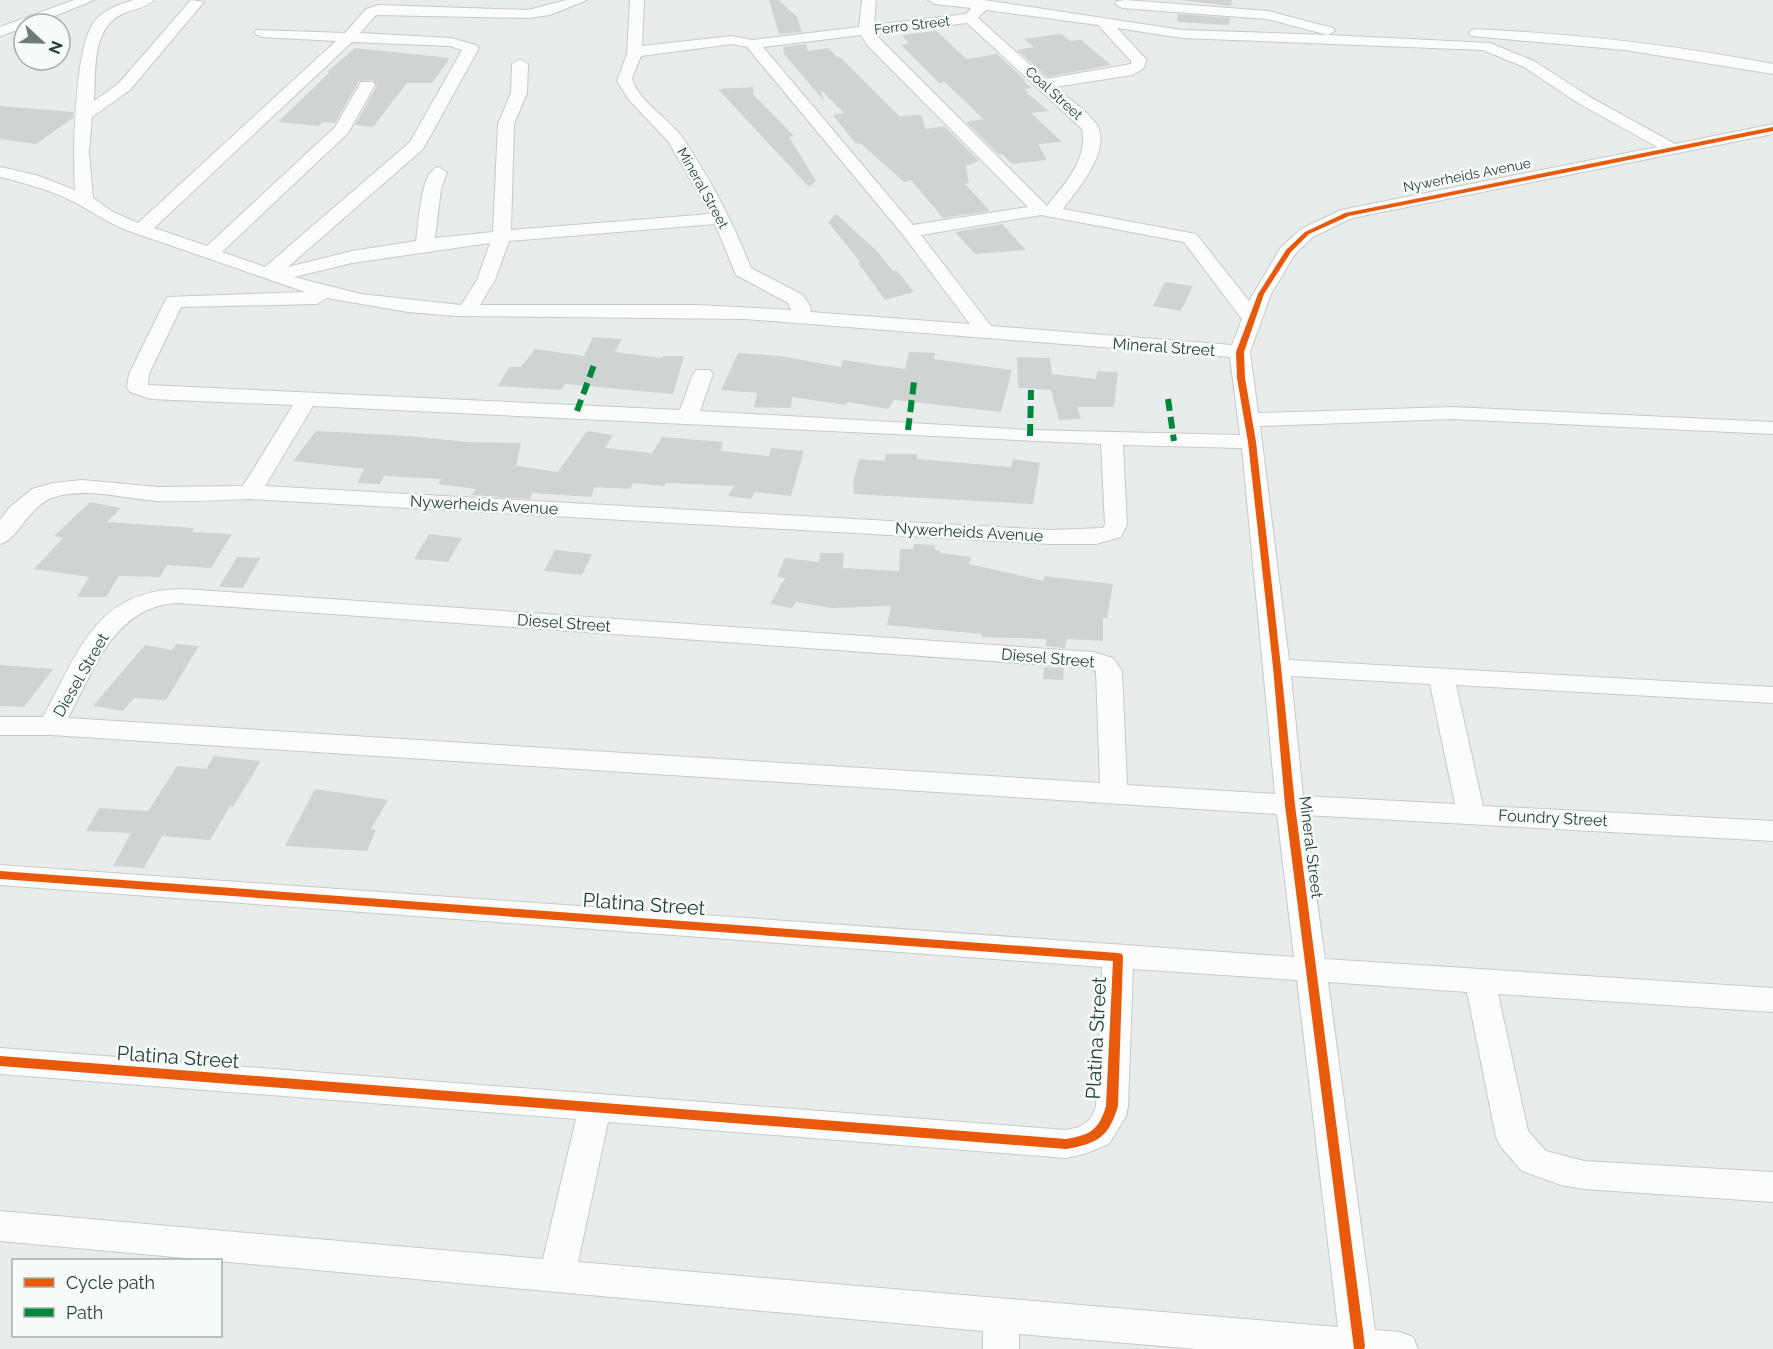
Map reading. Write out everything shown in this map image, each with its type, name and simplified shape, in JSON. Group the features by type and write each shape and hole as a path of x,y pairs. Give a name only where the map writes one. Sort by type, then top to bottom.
{"street":[{"path":"0,32 26,20 87,0"},
{"path":"84,200 81,152 91,43 96,27 106,17 147,0"},
{"path":"143,228 349,37 371,12 379,9 528,14 545,12 580,0"},
{"name":"Mineral Street","path":"637,0 633,61 626,73 626,84 675,136 722,218 743,271 796,299 801,308 799,318 1240,352 1277,668 1290,805 1359,1346"},
{"name":"Ferro Street","path":"869,0 866,31 970,18 985,2"},
{"path":"935,0 985,2 1182,34 1266,39 1463,44 1494,48 1529,64 1584,99 1671,148"},
{"path":"86,114 124,87 197,2"},
{"path":"1098,22 1124,2 1269,8 1333,32 1453,32 1544,36 1736,61 1773,69"},
{"path":"1266,39 1269,8"},
{"name":"Coal Street","path":"970,18 1086,122 1093,135 1083,167 1046,211"},
{"path":"1044,84 1132,70 1138,66 1139,60 1098,22"},
{"path":"633,52 729,40 752,44 866,31 872,42 1046,211"},
{"path":"261,33 451,42 471,48 417,145 272,275"},
{"path":"752,44 909,231 987,334"},
{"path":"467,310 486,280 502,235 506,124 519,93 520,64"},
{"path":"210,253 342,130 367,85"},
{"name":"Nywerheids Avenue","path":"1240,352 1261,294 1288,251 1306,234 1333,219 1369,208 1773,129"},
{"path":"0,172 30,179 84,200 107,218 143,228 272,275 361,300"},
{"path":"425,245 432,189 438,172"},
{"path":"909,231 1046,211 1190,238 1251,317"},
{"path":"272,275 425,245 502,235 722,218"},
{"path":"799,318 678,310 467,310 361,300 286,297 174,302 137,388 151,393 308,398 1112,439 1250,431 1452,413 1773,428"},
{"path":"688,417 703,374"},
{"path":"0,537 25,505 40,494 59,488 159,494 250,492 308,398"},
{"name":"Nywerheids Avenue","path":"250,492 1051,537 1096,537 1113,532 1116,524 1112,439"},
{"name":"Diesel Street","path":"1114,794 1109,671 1104,664 1094,660 184,596 154,598 134,604 120,614 104,632 51,726 1114,794 1290,805"},
{"path":"1277,668 1773,694"},
{"path":"1441,677 1471,813"},
{"path":"0,726 51,726"},
{"name":"Foundry Street","path":"1290,805 1773,831"},
{"name":"Platina Street","path":"0,875 1118,957 1112,1106 1107,1124 1099,1134 1085,1141 1066,1144 0,1061"},
{"path":"1118,957 1773,1000"},
{"path":"1480,980 1513,1137 1534,1161 1561,1171 1584,1175 1773,1187"},
{"path":"556,1275 596,1107"},
{"path":"0,1226 556,1275 1001,1333 1400,1349"}],"building":[{"path":"769,0 779,0 797,17 802,32 779,34"},
{"path":"1179,0 1232,0 1231,6"},
{"path":"1178,14 1230,18 1229,25 1177,22"},
{"path":"936,31 967,59 997,54 1026,81 1023,81 1032,88 1024,89 1029,93 1027,93 1049,111 1031,113 1062,142 1038,144 1047,160 1012,164 1002,154 999,155 966,122 983,119 945,82 939,83 901,45 909,44 902,35"},
{"path":"1061,34 1070,41 1081,40 1111,65 1047,77 1017,50 1034,47 1024,39"},
{"path":"806,44 808,51 828,48 840,57 899,116 921,115 926,129 944,126 979,161 966,166 969,183 965,184 990,211 943,218 911,180 904,182 860,143 856,144 833,115 844,113 820,89 824,101 784,54 783,47"},
{"path":"355,48 450,58 432,83 407,83 373,127 355,125 377,86 373,80 359,81 335,123 323,122 319,126 278,122 329,73 327,72"},
{"path":"753,87 753,94 794,136 789,137 816,181 809,187 718,89"},
{"path":"0,106 74,112 73,118 36,144 0,139"},
{"path":"836,214 876,250 893,271 897,271 914,292 885,300 858,263 861,263 828,222"},
{"path":"1002,224 1026,250 975,254 955,232"},
{"path":"1165,282 1193,286 1181,311 1153,306"},
{"path":"593,337 622,339 615,352 662,358 663,356 684,356 673,394 565,384 562,390 498,386 509,367 521,367 535,349 584,356"},
{"path":"909,352 935,353 934,359 1012,370 1001,412 894,400 888,409 848,402 846,405 792,397 791,408 754,407 757,393 721,390 738,353 780,356 841,367 843,360 905,369"},
{"path":"1017,357 1050,358 1052,374 1096,379 1097,371 1118,372 1114,407 1077,407 1081,419 1059,420 1051,390 1018,388"},
{"path":"316,431 468,442 521,443 516,466 558,472 587,431 613,435 605,448 652,453 662,437 723,442 721,451 769,456 771,448 804,451 791,496 755,492 751,499 728,496 734,486 666,483 664,486 633,483 630,489 595,487 591,497 532,493 530,499 471,495 476,489 438,484 441,479 384,476 380,484 357,483 364,469 293,461"},
{"path":"886,454 917,454 917,459 1011,467 1013,459 1040,463 1033,504 854,494 853,483 859,459 884,461"},
{"path":"90,502 121,508 107,522 195,528 192,532 232,534 211,568 167,565 160,577 119,576 106,597 77,597 89,577 34,569 63,538 54,536"},
{"path":"429,534 462,538 448,562 414,559"},
{"path":"914,544 935,545 935,550 940,550 940,553 971,557 969,564 1044,581 1044,576 1113,584 1107,618 1103,618 1103,641 1067,639 1065,648 1046,646 1046,639 982,637 982,634 887,625 891,606 832,608 796,602 792,608 770,604 785,578 777,577 785,558 819,562 820,553 844,553 843,568 899,571 900,549 913,549"},
{"path":"555,550 592,554 582,575 544,571"},
{"path":"237,557 260,558 243,588 219,587"},
{"path":"176,644 199,646 166,700 134,698 123,711 93,706 145,645 172,650"},
{"path":"0,665 53,669 24,707 0,706"},
{"path":"1044,667 1064,668 1063,680 1043,679"},
{"path":"214,756 261,761 210,840 162,836 144,868 113,866 131,833 86,831 99,808 148,811 177,766 206,769"},
{"path":"315,789 388,800 371,829 376,830 367,851 285,846"}],"marked path":[{"path":"577,411 594,365"},
{"path":"908,430 914,382"},
{"path":"1030,436 1031,390"},
{"path":"1168,399 1174,441"}],"cycle path":[{"path":"1359,1346 1290,805 1277,667 1252,442 1241,378 1240,352 1261,294 1288,251 1307,233 1347,214 1773,129"},
{"path":"0,875 1118,957 1112,1106 1106,1123 1097,1134 1091,1138 1066,1144 0,1061"}]}
